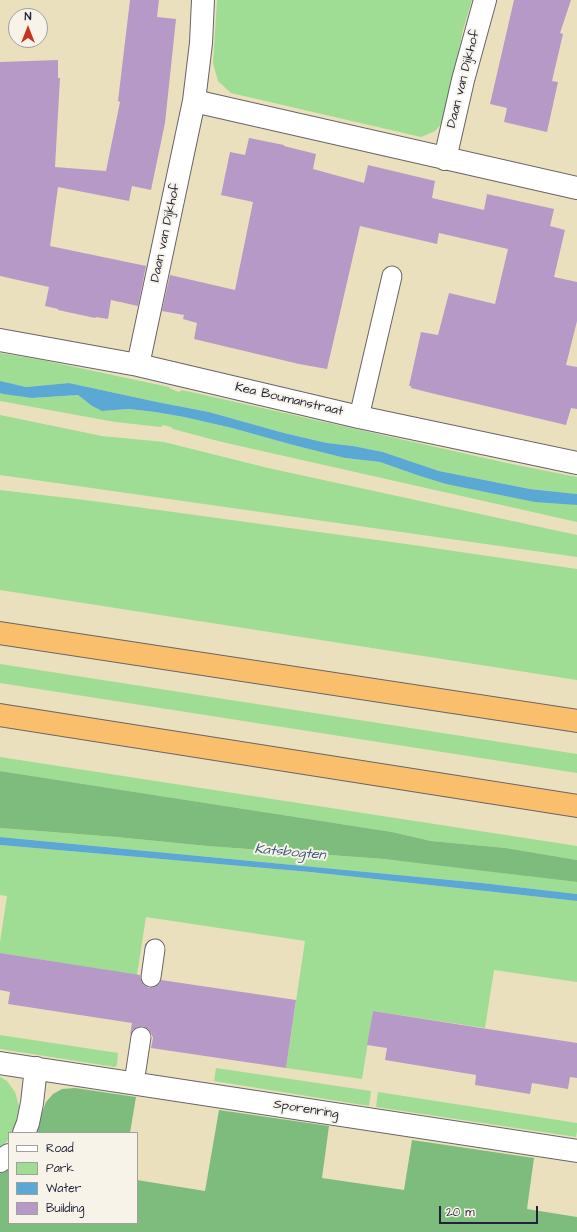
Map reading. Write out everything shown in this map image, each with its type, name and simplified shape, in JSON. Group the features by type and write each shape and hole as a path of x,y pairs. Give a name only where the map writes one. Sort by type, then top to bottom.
{"highway":[{"path":"0,633 577,721"},
{"path":"0,715 577,806"}],"street":[{"name":"Daan van Dijkhof","path":"138,365 194,101 201,43 202,0"},
{"name":"Daan van Dijkhof","path":"445,159 463,80 485,0"},
{"path":"194,101 577,188"},
{"name":"Kea Boumanstraat","path":"0,340 138,365 359,417 577,463"},
{"name":"Sporenring","path":"0,1063 577,1151"},
{"path":"24,1132 28,1123 32,1103 36,1068"}],"lane":[{"path":"359,417 392,276"},
{"path":"151,977 155,949"},
{"path":"134,1083 141,1036"}],"green space":[{"path":"217,0 472,0 463,30 445,120 435,131 421,137 231,93 218,81 213,63"},
{"path":"0,353 42,360 169,387 179,392 182,390 507,463 577,477 577,494 530,489 439,471 383,452 327,443 284,433 209,412 69,383 26,387 1,382"},
{"path":"0,393 32,398 78,395 92,406 102,411 129,409 184,417 345,458 380,462 414,474 577,505 577,522 222,442 163,425 161,427 115,422 0,401"},
{"path":"0,415 102,436 164,442 268,468 577,535 577,557 0,475"},
{"path":"0,490 93,501 577,569 577,680 0,590"},
{"path":"0,664 577,754 577,773 0,683"},
{"path":"0,757 577,846 577,860 506,848 431,841 392,832 0,771"},
{"path":"0,771 392,832 431,841 506,848 577,860 577,882 384,859 207,846 0,828"},
{"path":"0,828 207,846 384,859 440,865 577,882 577,894 482,883 0,837"},
{"path":"0,845 310,872 577,901 577,982 494,970 485,1028 373,1011 362,1079 286,1068 305,941 146,917 137,975 0,953 0,942 7,896 0,895"},
{"path":"0,1035 118,1053 117,1065 115,1067 0,1049"},
{"path":"216,1068 371,1091 369,1106 214,1081"},
{"path":"0,1077 7,1081 15,1092 19,1106 19,1113 12,1132 8,1132 8,1140 0,1149"},
{"path":"75,1088 136,1097 130,1132 34,1132 46,1102 53,1094 62,1089"},
{"path":"378,1092 577,1123 576,1137 376,1107"},
{"path":"219,1110 329,1126 322,1178 404,1190 412,1140 534,1158 527,1209 577,1217 577,1232 0,1232 0,1173 8,1168 8,1224 138,1224 138,1180 205,1191"}],"water":[{"path":"0,381 26,387 69,383 209,412 284,433 327,443 383,452 439,471 530,489 577,494 577,505 535,502 446,484 380,462 345,458 184,417 129,409 102,411 92,406 78,395 32,398 3,394 0,393"},
{"path":"0,837 482,883 577,894 577,901 310,872 0,845"}],"building":[{"path":"130,0 159,0 157,17 176,19 165,123 151,190 132,186 129,201 58,187 50,246 146,266 138,306 111,300 108,319 95,318 45,306 49,287 0,276 0,62 58,60 58,78 60,78 55,167 106,171 120,102 118,101"},
{"path":"514,0 571,0 560,33 563,34 552,81 558,82 547,132 504,122 507,108 490,104"},
{"path":"249,138 284,145 316,154 313,169 364,183 368,165 435,181 432,198 484,210 487,194 554,209 550,226 565,230 554,277 577,282 577,321 566,365 577,367 577,409 571,408 566,425 435,394 411,388 411,386 409,386 421,332 438,335 449,293 495,304 508,249 439,233 437,244 360,226 327,369 299,364 194,339 197,323 183,319 184,315 162,311 170,275 235,290 253,202 221,195 230,152 245,155"},
{"path":"0,953 140,975 141,981 149,988 155,987 161,980 296,1000 286,1068 151,1048 153,1038 148,1029 143,1026 137,1027 130,1035 132,1023 8,1004 10,992 0,990"},
{"path":"373,1011 577,1043 577,1078 570,1077 568,1089 532,1083 530,1094 475,1085 476,1075 385,1060 387,1048 367,1045"}],"water label":[{"name":"Katsbogten","path":"290,853"}]}
